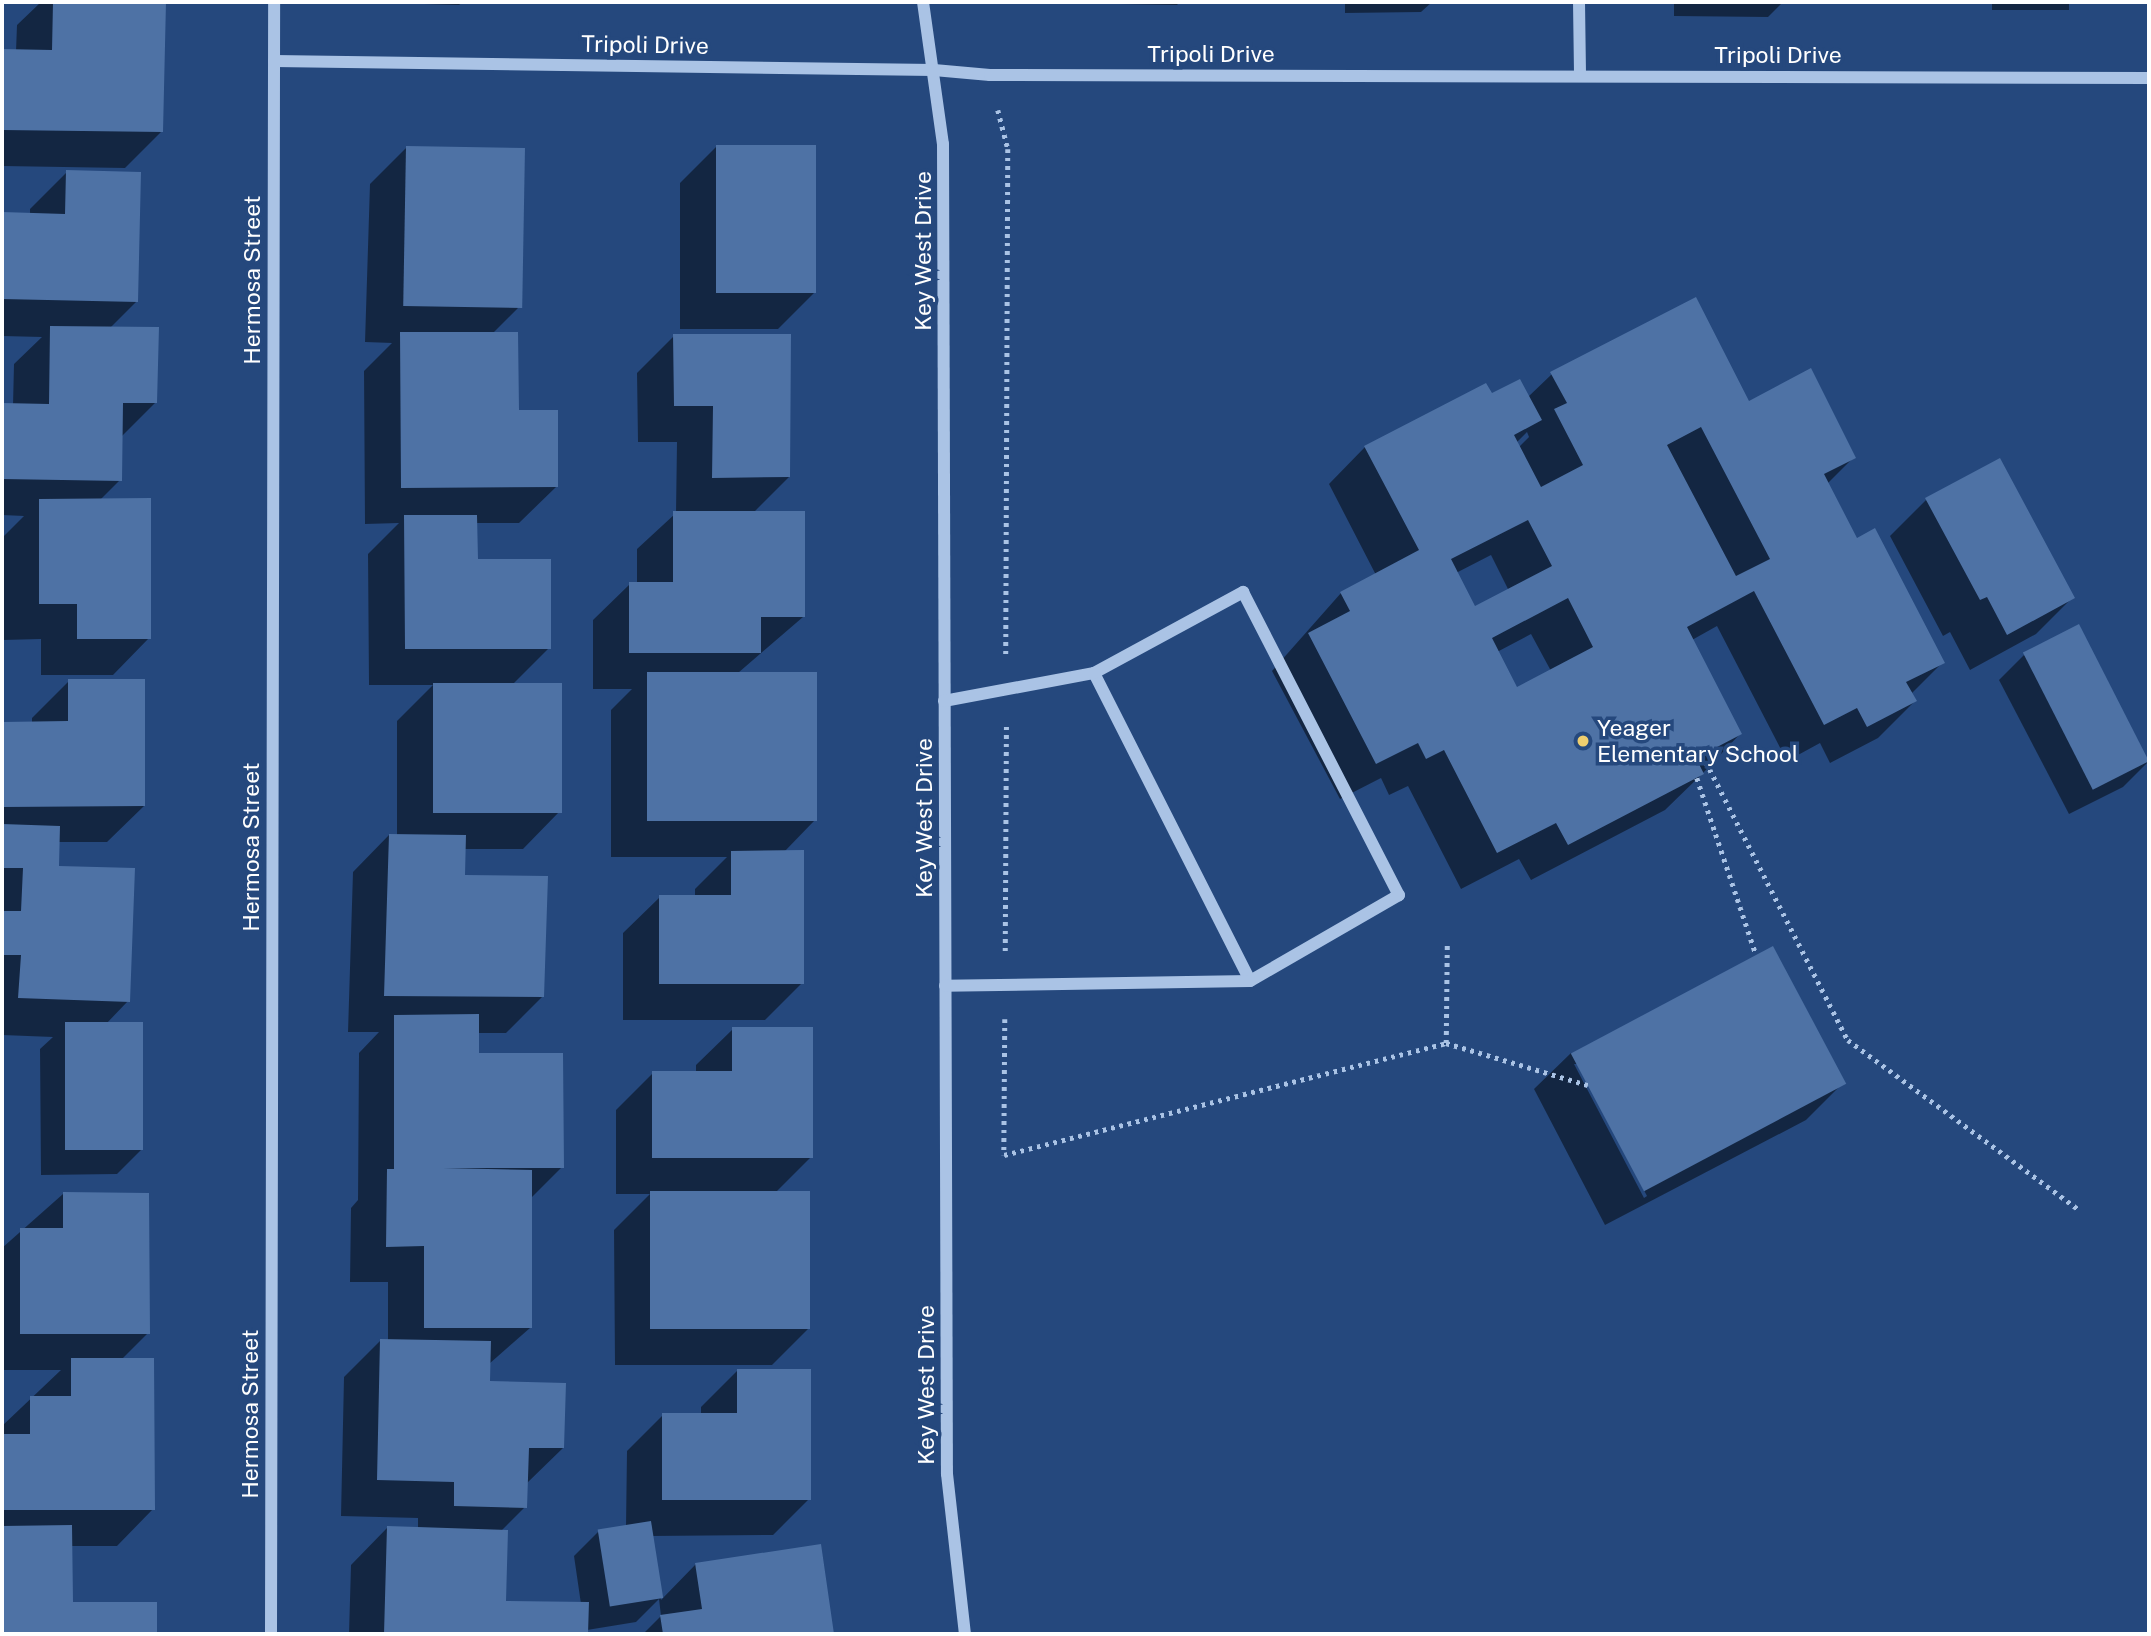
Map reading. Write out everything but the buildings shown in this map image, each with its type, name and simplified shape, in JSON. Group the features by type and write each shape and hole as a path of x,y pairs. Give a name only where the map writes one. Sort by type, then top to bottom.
{"street":[{"name":"Hermosa Street","path":"271,1634 274,2"},
{"name":"Key West Drive","path":"923,2 943,144 947,1474 965,1634"},
{"path":"1579,2 1580,76"},
{"name":"Tripoli Drive","path":"274,61 934,71 990,75 2149,78"},
{"path":"944,701 1094,673 1243,592 1399,895 1250,981 946,986"},
{"path":"1094,673 1250,981"}],"path":[{"path":"1702,754 1848,1040 2078,1209"},
{"path":"1697,778 1756,954"},
{"path":"1446,1043 1447,942"}],"place":[{"name":"Yeager Elementary School","path":"1583,741"}]}
